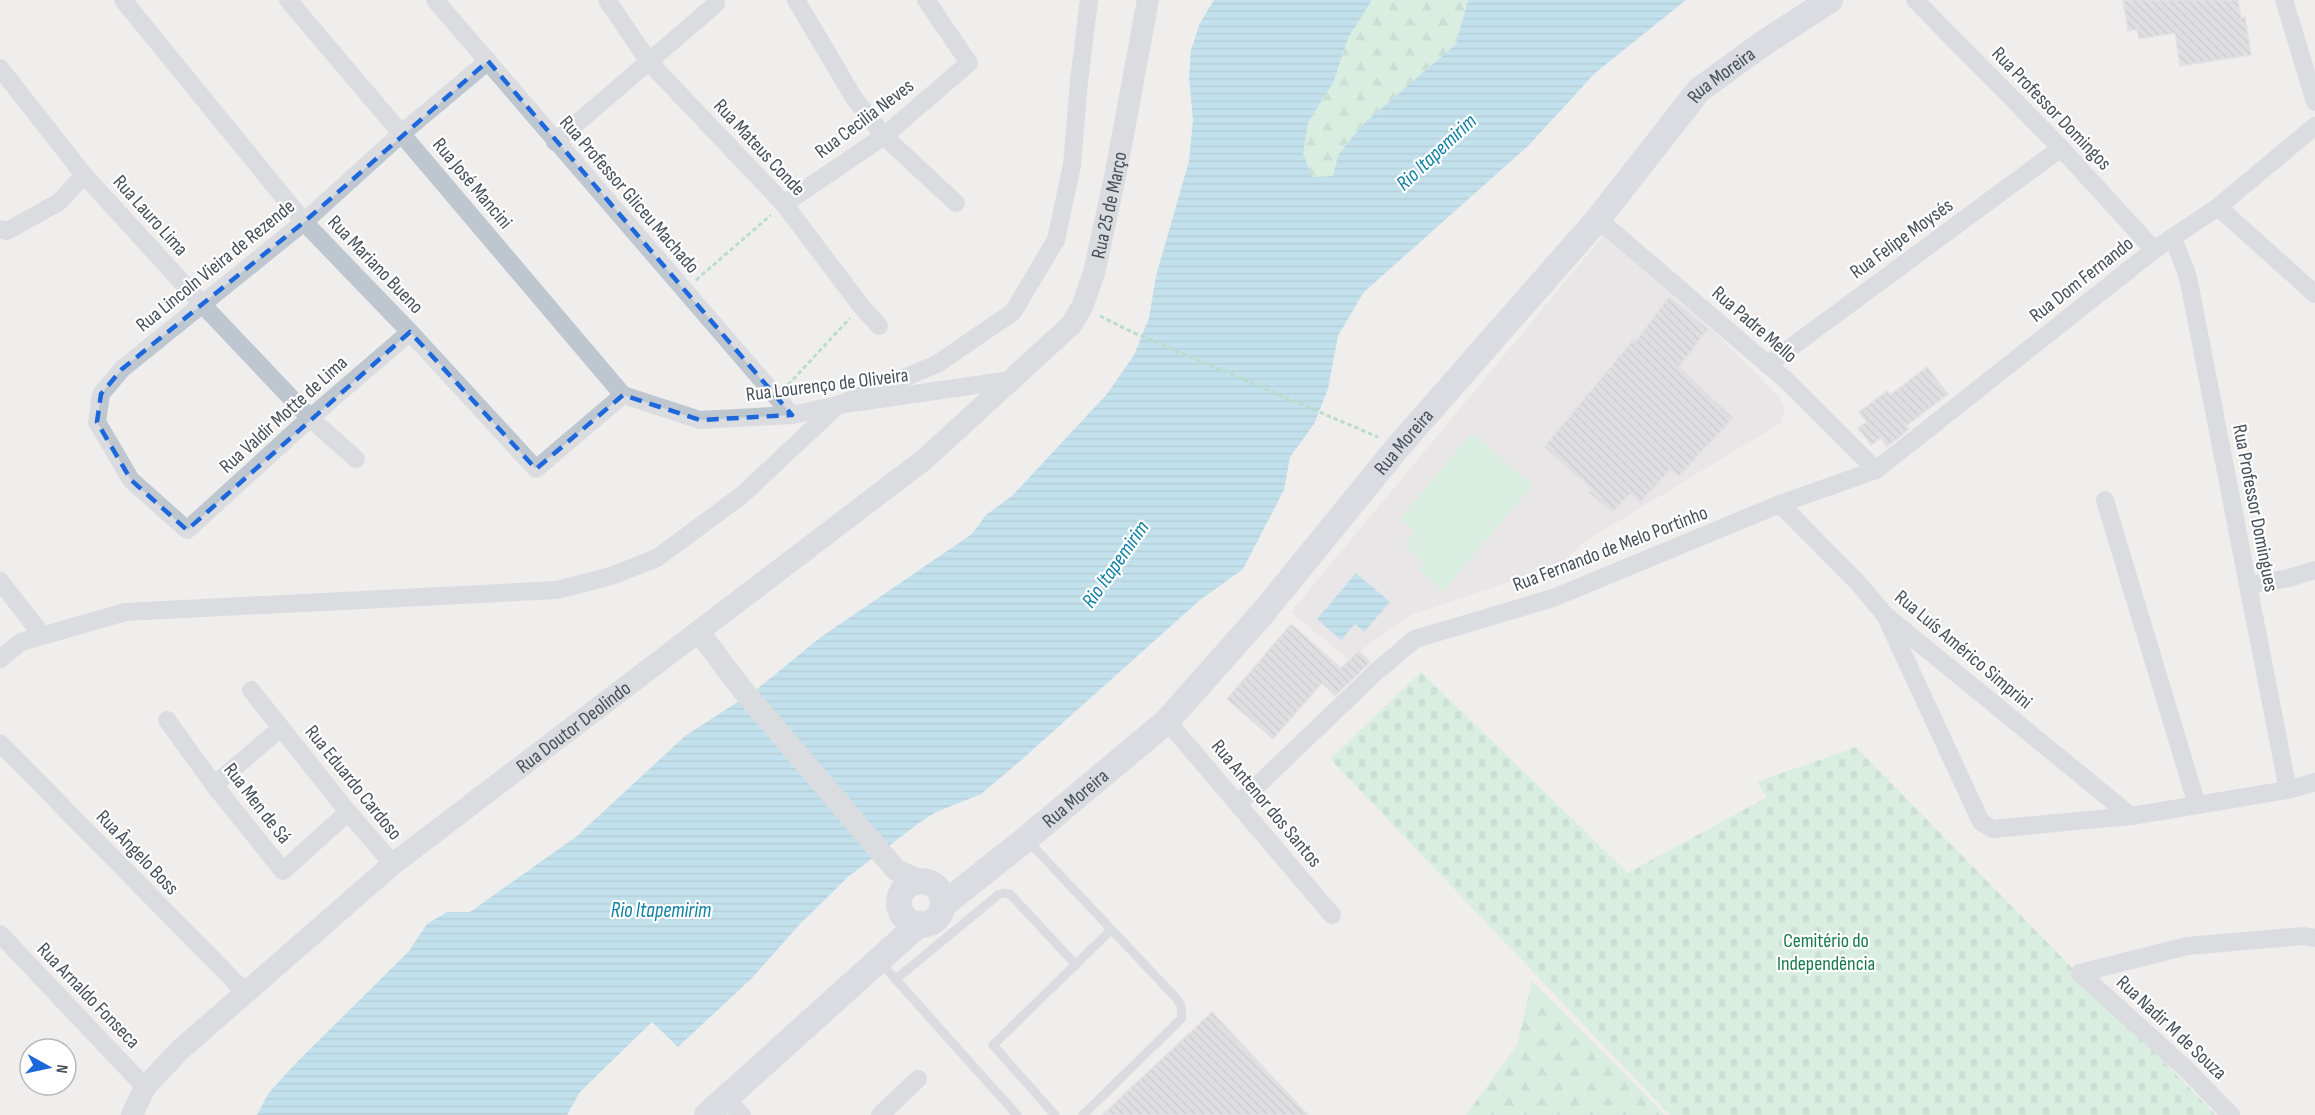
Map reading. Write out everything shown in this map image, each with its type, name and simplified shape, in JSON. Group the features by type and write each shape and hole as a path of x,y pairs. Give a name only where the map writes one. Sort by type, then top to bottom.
{"main road":[{"name":"Rua Moreira","path":"913,891 972,882 1167,721 1261,615 1398,447 1598,219 1699,90 1764,43 1830,0"},
{"path":"725,1110 882,957 913,891"}],"street":[{"name":"Rua Mariano Bueno","path":"123,0 304,222 410,332 536,469 623,394"},
{"name":"Rua José Mancini","path":"288,0 623,394"},
{"name":"Rua Professor Gliceu Machado","path":"435,0 792,416"},
{"name":"Rua Mateus Conde","path":"607,0 649,62 784,204 861,306 879,326"},
{"path":"796,0 854,98 884,136 956,203"},
{"name":"Rua Cecilia Neves","path":"784,204 884,136 969,63 926,0"},
{"path":"0,659 21,642 125,612 557,590 611,576 657,558 742,495 838,405 937,364 1013,312 1056,240 1072,165 1089,0"},
{"name":"Rua 25 de Março","path":"1011,380 1055,342 1071,325 1083,307 1094,273 1116,172 1148,0"},
{"name":"Rua Professor Domingos","path":"1915,0 2061,148 2154,250"},
{"path":"2284,0 2315,102"},
{"path":"555,142 716,4"},
{"name":"Rua Lincoln Vieira de Rezende","path":"187,530 131,480 97,422 100,394 122,369 304,222 401,134 488,61"},
{"name":"Rua Lauro Lima","path":"0,68 84,175 310,418 356,459"},
{"name":"Rua Dom Fernando","path":"1876,470 2154,250 2218,207 2315,126"},
{"name":"Rua Felipe Moysés","path":"1767,364 2061,148"},
{"path":"0,230 7,231 59,202 84,175"},
{"path":"2218,207 2315,294"},
{"name":"Rua Padre Mello","path":"1598,219 1787,381 1876,470"},
{"name":"Rua Professor Domingues","path":"2173,238 2187,277 2288,790"},
{"name":"Rua Valdir Motte de Lima","path":"187,530 310,418 410,332"},
{"name":"Rua Lourenço de Oliveira","path":"623,394 700,420 792,416 838,405 1011,380"},
{"name":"Rua Doutor Deolindo","path":"132,1115 145,1087 180,1050 393,864 925,459 1011,380"},
{"name":"Rua Fernando de Melo Portinho","path":"1239,803 1377,671 1415,639 1553,598 1780,504 1876,470"},
{"path":"2105,500 2197,805"},
{"name":"Rua Luís Américo Simprini","path":"1780,504 1885,615 2131,816"},
{"path":"2249,585 2289,578 2315,570"},
{"path":"0,581 42,635"},
{"path":"1885,615 1981,822 1985,826 1993,829 2131,816 2288,790 2315,782"},
{"path":"699,632 741,688 913,891"},
{"name":"Rua Eduardo Cardoso","path":"251,690 348,812 393,864"},
{"name":"Rua Men de Sá","path":"167,720 214,785 283,871 348,812"},
{"name":"Rua Antenor dos Santos","path":"1167,721 1332,915"},
{"name":"Rua Eduardo Cardoso","path":"214,785 281,728"},
{"name":"Rua Ângelo Boss","path":"0,742 245,992"},
{"name":"Rua Arnaldo Fonseca","path":"0,934 145,1087"},
{"name":"Rua Nadir M de Souza","path":"2231,1115 2185,1068 2080,973 2187,946 2304,936 2315,938"},
{"path":"880,1115 918,1079"}],"lane":[{"path":"1026,839 1178,1000 1182,1007 1182,1018 1083,1115"},
{"path":"896,980 998,895 1004,893 1010,894 1076,965"},
{"path":"1055,1115 993,1045 1111,930"},
{"path":"882,957 896,980 1017,1115"}],"path":[{"path":"684,291 784,204"},
{"path":"776,398 861,306"},
{"path":"1083,307 1132,332 1398,447"}],"highlighted area":[{"path":"488,61 792,415 700,420 623,395 536,469 410,332 187,530 131,480 97,422 101,394 122,369 304,222"}],"shaded area":[{"path":"1604,235 1713,330 1780,398 1785,410 1781,423 1584,542 1561,564 1411,615 1348,659 1291,612"}],"green space":[{"path":"1372,0 1468,0 1456,44 1362,125 1338,155 1333,176 1312,177 1302,153 1308,123 1334,81 1348,38"},
{"path":"1472,433 1533,485 1443,591 1419,570 1425,563 1405,545 1415,532 1400,519"},
{"name":"Cemitério do Independência","path":"1421,672 1628,873 1767,797 1757,782 1856,747 2216,1115 1670,1115 1330,759"},
{"path":"1532,981 1665,1115 1466,1115 1517,1045"}],"water":[{"name":"Rio Itapemirim","path":"1214,0 1372,0 1348,38 1334,81 1308,123 1303,153 1312,177 1333,176 1338,155 1362,125 1456,44 1468,0 1686,0 1595,73 1529,145 1363,293 1338,336 1328,389 1314,424 1290,457 1284,490 1243,569 1200,600 981,794 936,812 849,876 800,924 752,978 678,1047 652,1022 580,1092 567,1115 257,1115 268,1094 293,1066 409,951 427,924 447,912 470,912 577,836 685,736 756,690 821,637 972,534 986,515 1012,496 1107,394 1134,355 1149,318 1156,276 1189,161 1193,120 1189,78 1191,50 1200,23"},
{"path":"1356,573 1390,602 1364,632 1355,624 1341,640 1317,619"}],"building":[{"path":"2123,0 2238,0 2241,18 2245,17 2251,55 2180,66 2175,33 2139,39 2137,29 2128,31"},
{"path":"1669,297 1708,329 1679,367 1733,418 1679,476 1670,470 1640,503 1630,494 1613,512 1589,493 1592,489 1544,447 1633,340 1635,342"},
{"path":"1927,367 1948,394 1906,426 1909,429 1887,447 1881,438 1871,445 1858,428 1867,422 1859,412 1887,391 1890,395"},
{"path":"1291,624 1341,668 1359,651 1370,662 1335,696 1322,683 1273,739 1227,699"},
{"path":"1212,1012 1308,1115 1102,1115"}]}
